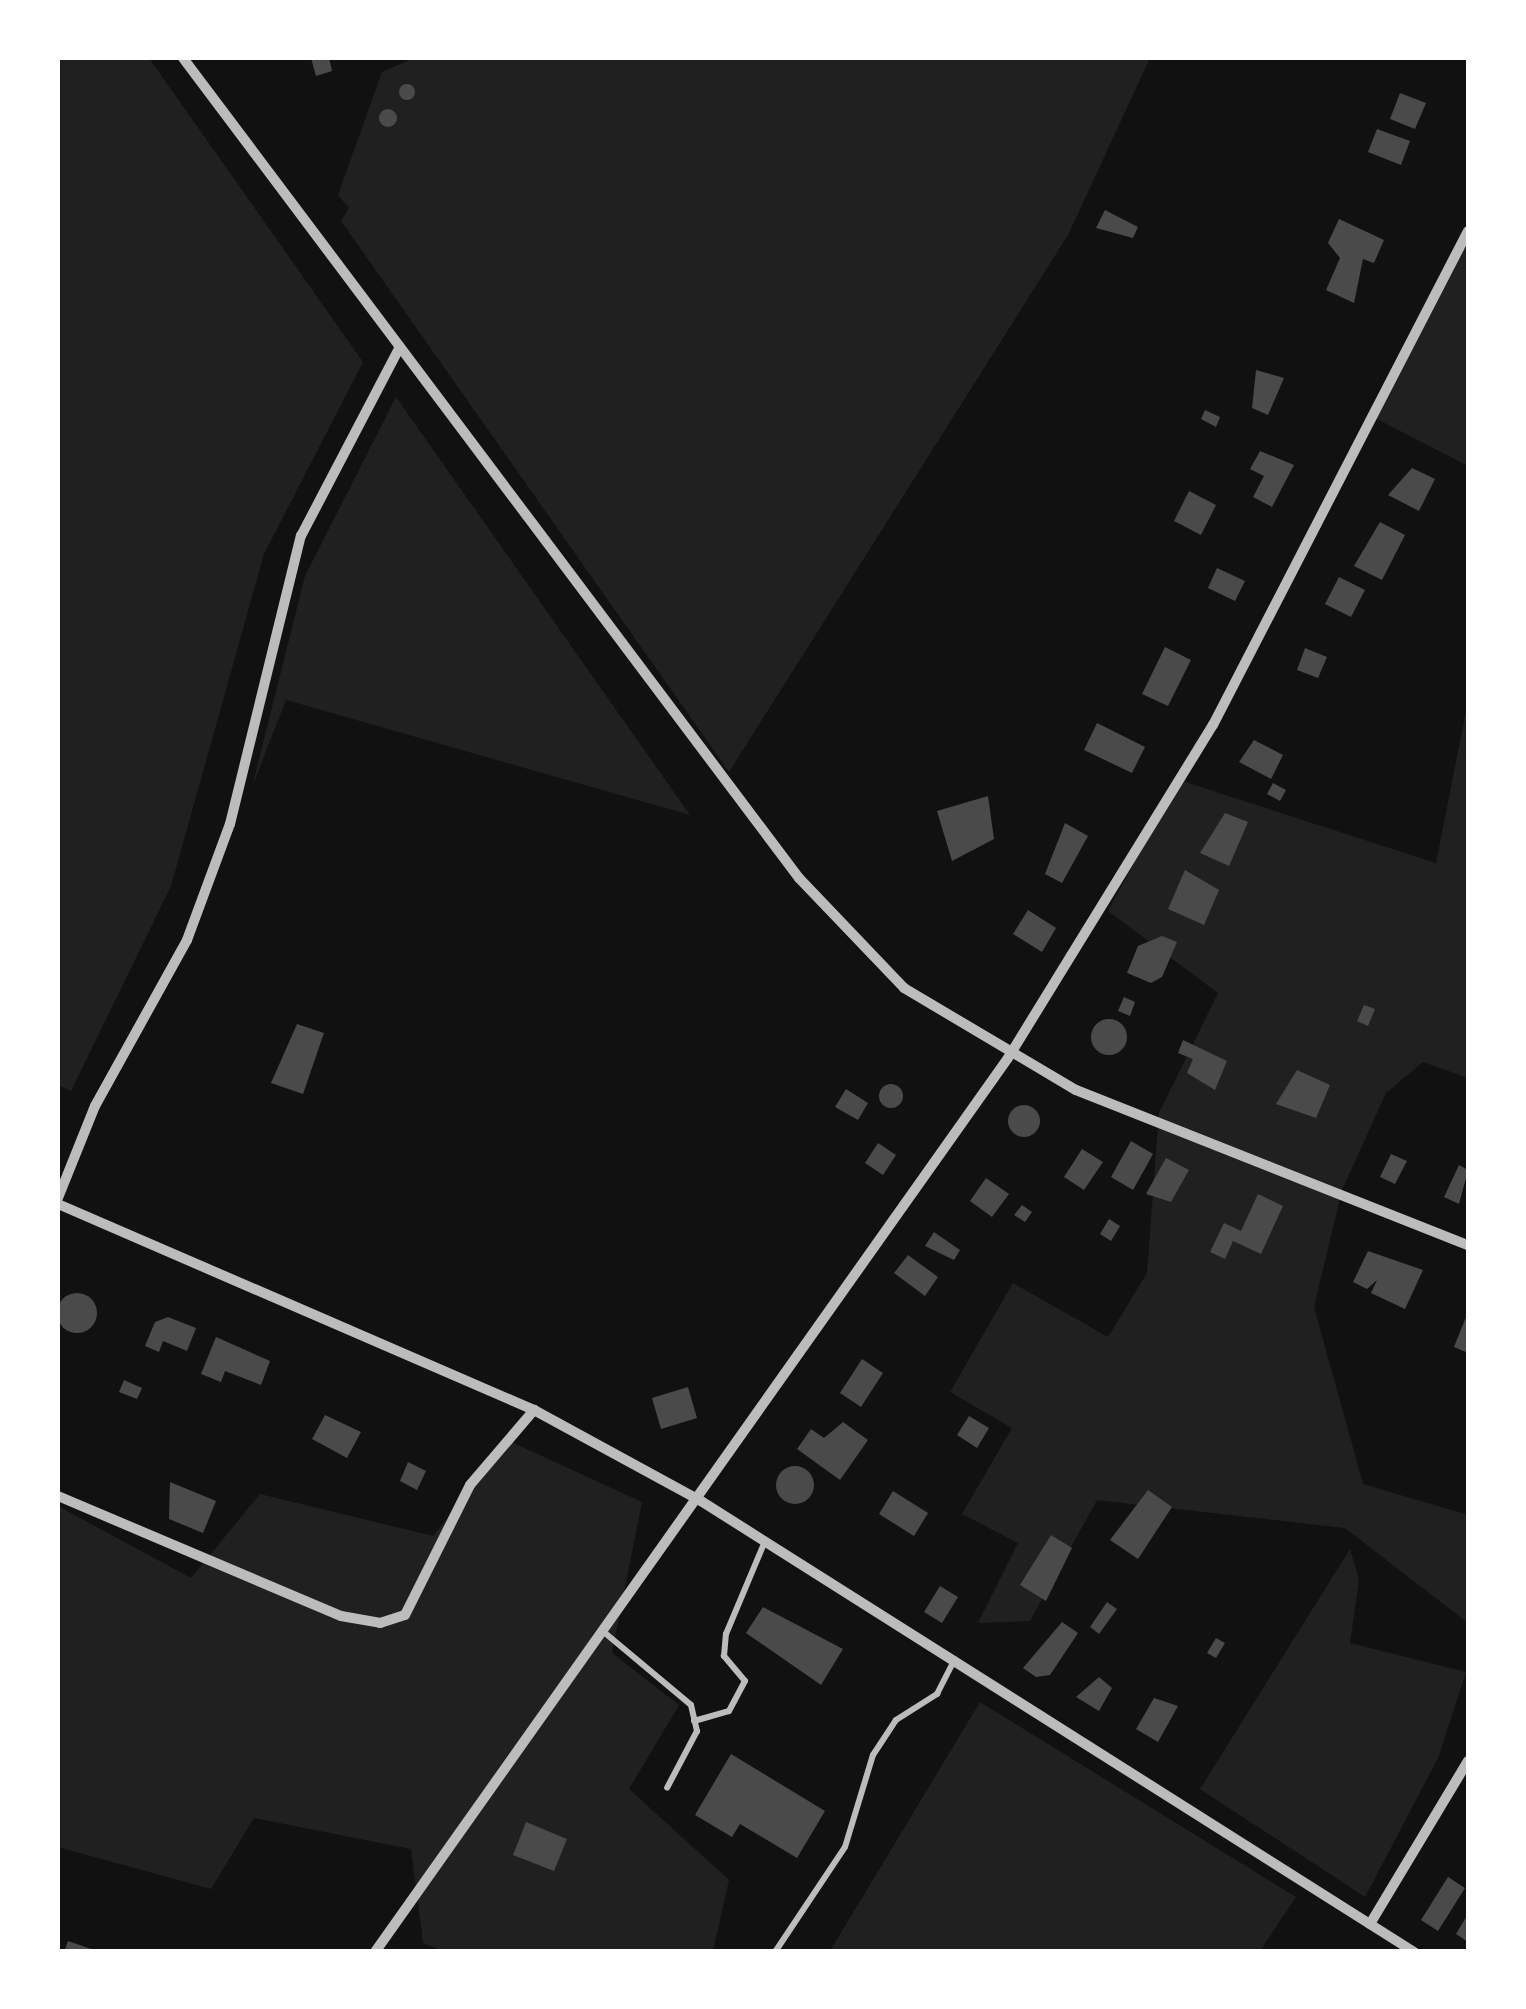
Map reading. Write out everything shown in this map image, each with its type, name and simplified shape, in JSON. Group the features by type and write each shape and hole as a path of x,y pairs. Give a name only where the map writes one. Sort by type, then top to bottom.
{"street":[{"path":"184,58 798,878 904,988 1008,1058 1468,1246"},
{"path":"375,1952 701,1501 1008,1058 1213,725 1468,231"},
{"path":"400,346 301,536 230,824 187,940 95,1106 58,1201 534,1410 701,1501 1414,1952"},
{"path":"58,1496 342,1616 380,1623 405,1615 470,1484 534,1410"},
{"path":"1370,1924 1468,1761"}],"lane":[{"path":"694,1720 729,1712 745,1680 724,1656 726,1634 765,1541"},
{"path":"605,1633 691,1704 694,1720 667,1788"},
{"path":"775,1952 845,1847 873,1755 896,1720 937,1694 955,1659"}],"shaded area":[{"path":"58,58 149,58 363,362 264,554 171,886 71,1091 58,1085"},
{"path":"414,58 1150,58 1068,235 729,772 341,221 349,208 338,195 382,72"},
{"path":"1468,234 1468,466 1371,416"},
{"path":"396,397 690,815 286,700 252,787 305,576"},
{"path":"1468,701 1468,1078 1423,1062 1386,1093 1342,1190 1314,1307 1363,1484 1465,1514 1468,1506 1468,1623 1345,1528 1097,1500 1030,1621 978,1623 1018,1543 962,1514 1012,1428 950,1392 1013,1283 1108,1337 1147,1273 1159,1113 1218,993 1108,911 1179,780 1436,863"},
{"path":"509,1441 642,1502 612,1653 679,1705 629,1789 729,1880 713,1951 444,1951 423,1943 411,1849 254,1818 211,1889 58,1847 58,1506 191,1578 260,1494 433,1536"},
{"path":"1350,1549 1359,1580 1350,1643 1466,1672 1438,1758 1365,1897 1200,1789"},
{"path":"980,1702 1296,1897 1260,1951 830,1951"}],"building":[{"path":"311,58 329,58 332,71 316,76"},
{"path":"407,84 415,92 407,100 399,92"},
{"path":"1400,93 1426,103 1415,129 1390,119"},
{"path":"388,109 397,118 388,127 379,118"},
{"path":"1377,129 1410,141 1401,165 1368,152"},
{"path":"1105,210 1138,227 1133,238 1096,228"},
{"path":"1339,219 1384,240 1374,263 1363,259 1354,303 1326,290 1340,258 1328,243"},
{"path":"1256,370 1284,378 1268,415 1252,408"},
{"path":"1205,410 1220,417 1216,427 1201,419"},
{"path":"1260,451 1294,465 1272,507 1253,497 1264,476 1250,469"},
{"path":"1412,468 1435,479 1419,511 1388,495"},
{"path":"1189,491 1216,505 1201,535 1174,521"},
{"path":"1380,522 1405,535 1382,580 1354,566"},
{"path":"1217,568 1245,581 1235,601 1208,588"},
{"path":"1339,577 1365,590 1351,617 1325,604"},
{"path":"1165,647 1191,660 1168,706 1142,694"},
{"path":"1305,648 1327,657 1318,678 1297,670"},
{"path":"1097,723 1145,747 1132,773 1084,750"},
{"path":"1254,740 1283,755 1271,779 1239,762"},
{"path":"1273,783 1286,790 1280,801 1267,794"},
{"path":"988,796 994,839 952,861 937,811"},
{"path":"1225,813 1248,822 1229,866 1200,853"},
{"path":"1065,823 1088,836 1062,883 1045,874"},
{"path":"1185,870 1219,890 1204,925 1168,909"},
{"path":"1028,910 1056,928 1042,952 1013,934"},
{"path":"1162,936 1177,942 1162,977 1151,983 1127,973 1138,946"},
{"path":"1124,997 1135,1002 1130,1016 1118,1011"},
{"path":"1364,1005 1375,1009 1368,1026 1357,1021"},
{"path":"1109,1019 1121,1025 1127,1037 1121,1049 1109,1055 1097,1049 1091,1037 1097,1025"},
{"path":"297,1024 324,1033 303,1094 271,1083"},
{"path":"1183,1040 1227,1061 1215,1090 1187,1073 1193,1059 1178,1053"},
{"path":"1297,1070 1330,1085 1316,1118 1276,1104"},
{"path":"891,1084 900,1087 900,1105 891,1108 882,1105 879,1096 882,1087"},
{"path":"846,1089 868,1103 858,1120 835,1107"},
{"path":"1024,1105 1035,1110 1040,1121 1035,1132 1024,1137 1013,1132 1008,1121 1013,1110"},
{"path":"1131,1141 1153,1154 1133,1190 1111,1177"},
{"path":"878,1143 896,1155 883,1175 865,1163"},
{"path":"1082,1149 1103,1162 1084,1190 1064,1177"},
{"path":"1391,1154 1407,1161 1395,1184 1380,1177"},
{"path":"1166,1158 1189,1170 1171,1202 1146,1194"},
{"path":"1459,1165 1468,1170 1459,1204 1444,1197"},
{"path":"986,1178 1009,1194 992,1217 970,1201"},
{"path":"1258,1194 1283,1206 1261,1254 1233,1241 1225,1259 1210,1252 1224,1223 1241,1231"},
{"path":"1022,1205 1032,1212 1025,1222 1014,1215"},
{"path":"1109,1219 1120,1226 1111,1241 1100,1234"},
{"path":"934,1232 960,1250 954,1260 925,1246"},
{"path":"1368,1251 1423,1270 1405,1309 1371,1293 1377,1280 1367,1289 1353,1282"},
{"path":"908,1255 938,1277 925,1296 894,1273"},
{"path":"77,1293 91,1299 97,1313 91,1327 77,1333 63,1327 57,1313 63,1299"},
{"path":"1468,1312 1468,1353 1454,1347"},
{"path":"168,1317 196,1328 187,1351 163,1341 159,1352 145,1346 155,1322"},
{"path":"216,1337 270,1361 261,1385 225,1371 221,1382 201,1374"},
{"path":"862,1359 883,1373 861,1407 840,1393"},
{"path":"124,1380 142,1388 137,1399 119,1392"},
{"path":"688,1387 697,1418 661,1429 652,1398"},
{"path":"325,1415 361,1432 347,1458 312,1439"},
{"path":"969,1416 989,1428 977,1448 957,1435"},
{"path":"843,1422 868,1440 840,1480 797,1449 811,1429 824,1438"},
{"path":"408,1462 426,1471 417,1490 400,1481"},
{"path":"795,1466 808,1472 814,1485 808,1498 795,1504 782,1498 776,1485 782,1472"},
{"path":"170,1482 216,1501 203,1533 169,1519"},
{"path":"1148,1490 1172,1507 1138,1559 1110,1540"},
{"path":"893,1491 928,1513 914,1536 879,1514"},
{"path":"1051,1535 1072,1548 1046,1601 1020,1585"},
{"path":"940,1586 958,1597 942,1623 924,1612"},
{"path":"1107,1602 1117,1609 1099,1634 1090,1627"},
{"path":"763,1607 843,1649 821,1685 746,1633"},
{"path":"1062,1622 1078,1633 1050,1675 1036,1677 1023,1668"},
{"path":"1216,1638 1225,1643 1216,1658 1207,1653"},
{"path":"1099,1677 1112,1688 1099,1711 1076,1697"},
{"path":"1154,1698 1178,1706 1158,1742 1136,1729"},
{"path":"731,1754 825,1811 797,1858 740,1824 732,1837 695,1815"},
{"path":"526,1822 567,1839 554,1871 513,1855"},
{"path":"1448,1877 1465,1888 1438,1931 1421,1920"},
{"path":"1468,1914 1468,1942 1456,1934"},
{"path":"68,1941 97,1951 97,1952 64,1952"}]}
